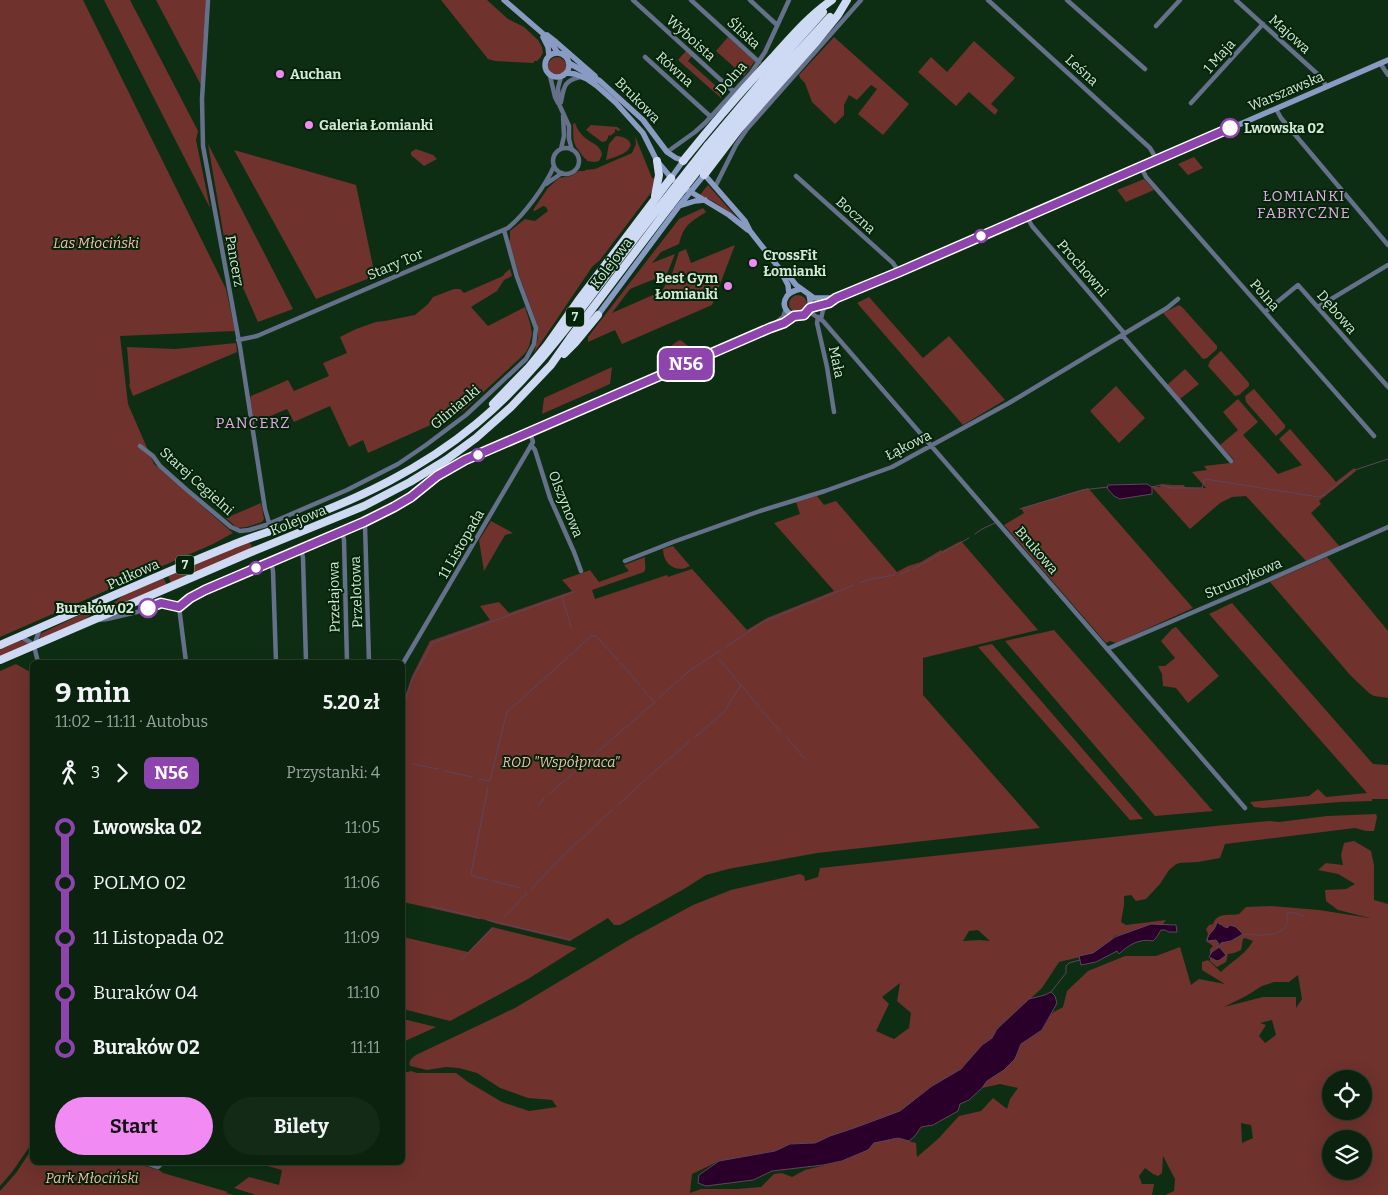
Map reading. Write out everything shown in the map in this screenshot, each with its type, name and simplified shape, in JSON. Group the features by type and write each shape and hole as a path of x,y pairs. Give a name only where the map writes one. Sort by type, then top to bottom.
{"highway":[{"name":"Kolejowa","path":"249,539 321,512 384,484 434,455 476,424 521,383 553,347 779,60 833,0"},
{"path":"683,161 798,30 823,6 833,0"},
{"name":"Kolejowa","path":"710,148 846,0"},
{"path":"704,175 816,42 838,14 846,0"},
{"path":"654,199 659,175 657,161"},
{"path":"476,424 547,345 573,307 671,178"},
{"name":"Kolejowa","path":"256,550 369,504 437,466 476,438 525,394 551,365 667,203"},
{"path":"551,365 575,343 598,315"},
{"name":"Pułkowa","path":"0,645 219,550 249,539"},
{"name":"Pułkowa","path":"0,660 256,550"}],"street":[{"name":"Pancerz","path":"208,0 202,99 203,146 238,340 264,506 269,523"},
{"path":"504,0 548,38 558,53 566,57 570,67 567,73 554,78 546,72 545,62 549,56 558,53"},
{"name":"Wyboista","path":"633,0 734,92"},
{"name":"Śliska","path":"691,0 759,62"},
{"path":"750,0 777,25"},
{"name":"Dolna","path":"667,152 695,132 711,117 759,62 789,0"},
{"path":"716,187 736,145 747,129 861,0"},
{"name":"Leśna","path":"988,0 1150,148 1157,160"},
{"path":"1067,0 1145,69"},
{"path":"1156,26 1180,0"},
{"name":"Majowa","path":"1236,0 1323,79 1326,87"},
{"name":"1 Maja","path":"1191,103 1263,24"},
{"path":"541,32 548,46 549,56"},
{"path":"541,32 556,42 596,78"},
{"name":"Równa","path":"645,58 711,117"},
{"name":"Warszawska","path":"820,318 823,310 835,298 1388,60"},
{"name":"Brukowa","path":"569,63 596,78 643,120 667,152 695,166 704,175"},
{"path":"1380,64 1388,75"},
{"name":"Brukowa","path":"567,73 580,77 596,86 616,103 638,127 647,140 657,161 671,178 690,192"},
{"path":"550,76 555,98 560,106 569,126 569,139 572,150 578,158 577,166 570,173 558,171 554,166 553,160 560,149 564,136 563,114"},
{"path":"560,77 558,88 560,106"},
{"path":"560,106 567,82 570,79 580,77"},
{"path":"1276,109 1281,118 1388,245"},
{"path":"560,149 572,150"},
{"path":"671,178 683,161"},
{"name":"Stary Tor","path":"238,340 257,336 504,230 521,216 545,185 554,166"},
{"name":"Polna","path":"1141,167 1146,177 1374,436"},
{"name":"Stary Tor","path":"545,185 562,173"},
{"path":"598,315 704,175 745,221 750,231 779,268 788,285 789,294"},
{"name":"Boczna","path":"796,176 893,264 899,272"},
{"path":"690,192 732,217 750,231"},
{"path":"679,206 705,200"},
{"name":"Prochowni","path":"1027,217 1032,226 1231,461"},
{"name":"Glinianki","path":"269,523 347,490 398,464 466,415 526,359 534,344 536,328 517,277 504,230"},
{"path":"1318,306 1388,265"},
{"path":"779,268 801,290 809,295 809,310 801,316 790,315 786,309 785,301 789,294 796,290 801,290"},
{"name":"Dębowa","path":"1264,312 1298,284 1388,387"},
{"name":"Warszawska","path":"809,295 818,299 835,298"},
{"name":"Łąkowa","path":"625,561 760,511 825,491 892,467 1057,375 1167,308 1178,299"},
{"name":"Warszawska","path":"809,310 829,303"},
{"path":"770,328 783,317 786,309"},
{"name":"Brukowa","path":"809,310 820,318 1245,808"},
{"path":"92,621 137,612 159,603 179,607 201,592 364,522 404,501 458,463 784,323 794,316"},
{"name":"Mała","path":"820,318 817,323 827,366 834,412"},
{"path":"530,432 533,442 531,445"},
{"name":"Olszynowa","path":"531,445 535,450 550,498 581,571"},
{"name":"11 Listopada","path":"405,660 531,445"},
{"name":"Starej Cegielni","path":"140,446 153,456 160,466 182,486 233,528 244,531 269,523"},
{"name":"Przelotowa","path":"364,522 369,660"},
{"name":"Strumykowa","path":"1107,649 1266,582 1388,527"},
{"name":"Przełajowa","path":"342,531 344,540 347,660"},
{"path":"301,548 303,558 306,660"},
{"path":"271,561 274,584 276,660"},
{"path":"179,607 186,660"},
{"path":"34,646 40,628"},
{"path":"20,636 34,646 38,660"}],"green space":[{"name":"Las Młociński","path":"0,0 83,0 226,289 235,331 120,336 128,404 154,464 233,533 213,544 0,637"},
{"path":"104,0 130,0 198,131 196,140 210,208"},
{"path":"156,0 206,0 201,85"},
{"path":"441,0 487,0 508,19 524,27 538,40 543,53 534,63 488,59"},
{"path":"728,37 755,61 744,76 716,51"},
{"path":"834,37 909,104 883,135 858,114 877,89 871,85 857,100 849,95 844,105 844,115 835,124 812,102 805,83 800,78 799,75"},
{"path":"974,41 1015,78 991,104 998,110 995,115 969,92 956,106 918,72 931,57 947,72"},
{"path":"686,51 692,56 688,61 725,94 721,98 678,60"},
{"path":"557,57 563,60 566,66 563,72 557,75 551,72 548,66 551,60"},
{"path":"575,123 583,135 600,149 602,155 599,161 587,161 576,147 573,138 573,124"},
{"path":"591,125 617,127 621,130 617,131 615,129 615,132 608,136 606,141 602,142 586,130"},
{"path":"616,136 628,140 630,147 623,153 606,160 609,144"},
{"path":"635,136 652,178 656,179 653,190 600,260 592,267 534,353 538,337 537,324 509,241 510,231 525,219 535,221 548,211 543,206 535,211 533,210 548,188 559,178 571,176 579,171 595,169 632,153 636,144"},
{"path":"208,144 293,309 258,322 226,249"},
{"path":"416,149 433,155 437,159 424,166 411,155 411,152"},
{"path":"234,150 356,185 375,276 316,299"},
{"path":"1194,157 1203,168 1188,175 1178,164"},
{"path":"1144,179 1154,190 1126,202 1117,190"},
{"path":"708,185 738,219 714,202 700,195"},
{"path":"703,208 706,212 688,225 679,244 661,252 652,263 675,254 667,274 630,289 612,313 662,291 673,271 679,252 686,249 691,263 735,245 712,305 622,344 615,330 588,342 588,337 679,219"},
{"path":"510,269 512,276 504,280 497,291 471,307 488,326 525,307 532,333 529,346 517,361 464,410 368,453 363,440 349,447 330,406 294,422 287,409 254,423 251,396 288,380 294,391 329,376 323,363 347,353 340,337 376,322 415,315 433,297 454,289 460,289 464,293 503,276"},
{"path":"798,295 804,298 807,304 804,310 798,313 792,310 789,304 792,298"},
{"path":"869,297 923,358 949,336 1005,400 963,425 857,303"},
{"path":"1179,305 1217,346 1217,349 1207,358 1203,359 1163,313"},
{"path":"680,340 689,348 688,358 683,359 677,352 677,359 674,363 666,362 666,355 669,349"},
{"path":"236,343 237,352 133,396 129,385 127,347 175,349"},
{"path":"1221,351 1249,383 1249,386 1239,395 1235,396 1208,366 1210,361"},
{"path":"612,367 610,384 542,414 544,398"},
{"path":"1185,369 1199,384 1180,399 1167,385"},
{"path":"1116,386 1145,418 1119,443 1090,411"},
{"path":"1254,389 1285,425 1285,428 1276,436 1246,402 1245,396"},
{"path":"1238,399 1258,422 1243,435 1278,474 1302,465 1279,439 1290,429 1336,482 1354,468 1356,471 1319,501 1321,504 1311,513 1340,547 1306,561 1246,496 1232,497 1220,503 1190,529 1151,486 1160,487 1161,484 1206,488 1192,472 1207,470 1204,466 1230,463 1234,460 1220,445 1238,430 1223,412"},
{"path":"1088,488 1193,608 1116,643 1110,641 1106,643 1004,525 1024,513 1021,508"},
{"name":"ROD \"Współpraca\"","path":"817,496 824,505 836,501 897,572 961,541 1038,630 923,658 923,695 1040,828 817,853 728,869 706,875 620,925 614,925 608,918 570,941 405,902 405,697 412,676 430,641 490,620 480,606 499,602 509,613 572,591 562,580 590,570 599,582 629,571 624,565 645,557 644,572 592,590 595,599 667,575 668,577 692,569 747,630 767,618 834,591 774,523 800,514 796,502"},
{"path":"261,503 264,519 262,522 237,528 226,518"},
{"path":"491,521 513,533 505,535 484,571 479,540"},
{"path":"248,542 252,545 250,549 171,583 168,576"},
{"path":"673,546 690,566 680,569 668,563 663,549"},
{"path":"1327,557 1388,631 1388,698 1374,696 1351,676 1270,582"},
{"path":"163,577 167,585 100,614 125,594"},
{"path":"109,601 84,620 40,639 39,636 42,633"},
{"path":"1232,603 1373,764 1388,765 1388,799 1263,808 1254,807 1250,802 1309,796 1318,789 1326,797 1367,793 1209,614"},
{"path":"1176,627 1219,676 1188,703 1176,688 1163,686 1162,674 1158,666 1165,666 1175,658 1161,641"},
{"path":"1054,630 1213,811 1155,816 1005,641"},
{"path":"19,641 29,643 0,657 0,649"},
{"path":"992,644 1143,819 1130,820 978,647"},
{"name":"Park Młociński","path":"16,664 30,672 30,1146 0,1186 0,671"},
{"path":"1376,814 1377,817 1374,831 1355,828 1225,844 1220,858 1175,865 1146,899 1136,901 1131,895 1124,896 1121,922 1126,925 1166,920 1162,925 1115,936 1097,953 1059,962 1042,988 997,1029 992,1038 982,1045 961,1069 932,1086 900,1111 815,1143 790,1144 775,1151 719,1161 692,1174 690,1193 701,1189 761,1187 774,1174 782,1173 792,1177 805,1170 842,1161 874,1143 898,1138 916,1143 917,1157 938,1139 959,1116 981,1111 993,1098 1007,1109 1010,1099 1018,1088 1000,1084 982,1088 987,1081 1004,1070 1015,1059 1021,1044 1042,1030 1052,1013 1063,1007 1067,991 1088,971 1125,956 1156,956 1180,947 1191,985 1199,979 1225,984 1202,970 1202,962 1208,960 1221,972 1242,954 1253,941 1243,939 1241,950 1228,954 1226,962 1217,967 1210,961 1210,949 1213,946 1206,941 1208,934 1206,929 1220,916 1239,914 1246,907 1271,906 1319,910 1370,918 1338,910 1326,901 1325,890 1346,889 1355,884 1338,874 1318,870 1326,863 1343,865 1341,855 1344,843 1354,841 1371,851 1374,865 1374,900 1388,904 1388,1195 1165,1195 1174,1191 1175,1179 1163,1156 1162,1173 1158,1176 1145,1168 1139,1176 1142,1184 1154,1184 1152,1195 256,1195 234,1188 249,1177 279,1185 282,1170 264,1165 405,1165 405,1072 411,1071 417,1073 456,1073 502,1102 529,1111 557,1107 552,1100 528,1098 500,1088 477,1073 446,1067 427,1070 410,1066 410,1061 416,1055 515,1008 632,938 693,905 731,890 800,874 804,876 805,881 818,877 820,868 1269,821 1279,822 1327,816","holes":["978,930 990,941 979,940 963,941 969,931","1298,975 1302,999 1296,1008 1296,997 1263,997 1224,1007 1262,986 1274,982 1289,982","900,983 897,1001 911,1013 909,1028 894,1039 876,1031 889,1004 882,997","1272,1020 1276,1035 1265,1043 1259,1036 1266,1025 1260,1023","1241,1123 1251,1125 1253,1138 1242,1143"]},
{"path":"492,927 577,948 528,979 450,1021 405,1010 405,937 468,952"},
{"path":"405,1019 436,1027 405,1041"},
{"name":"Park Młociński","path":"30,1152 30,1165 141,1165 233,1195 0,1195 0,1191 16,1173"}],"shaded area":[{"path":"1147,484 1152,487 1152,494 1120,499 1114,496 1107,488 1108,485"},
{"path":"1217,922 1227,928 1230,925 1236,927 1243,934 1231,941 1221,943 1219,947 1226,955 1217,961 1209,957 1218,948 1219,944 1216,940 1207,941"},
{"path":"1151,924 1176,925 1177,932 1161,930 1153,941 1139,941 1130,945 1119,954 1117,951 1096,962 1081,965 1079,956 1093,953 1115,937"},
{"path":"1051,992 1055,996 1057,1003 1042,1030 1021,1044 1015,1059 1004,1070 987,1081 969,1100 960,1104 958,1111 933,1125 921,1127 909,1141 898,1138 874,1143 868,1150 842,1161 772,1171 753,1180 706,1186 698,1183 699,1175 719,1161 775,1151 790,1144 815,1143 900,1111 932,1086 961,1069 982,1045 992,1038 997,1029 1029,999"}],"waterway":[{"path":"1355,470 1388,459"},
{"path":"1152,487 1161,485 1171,488 1202,488 1205,479 1319,497 1352,472"},
{"path":"1020,509 1082,490 1108,487"},
{"path":"975,534 995,523"},
{"path":"913,569 969,538"},
{"path":"900,574 910,570"},
{"path":"859,583 895,575"},
{"path":"726,647 763,622 854,585"},
{"path":"405,701 411,682 432,643 574,592"},
{"path":"562,597 571,627"},
{"path":"523,698 591,636 596,636"},
{"path":"597,637 618,660"},
{"path":"715,654 721,650"},
{"path":"659,698 689,671 715,654"},
{"path":"694,738 723,713 741,685 719,659"},
{"path":"620,663 640,685"},
{"path":"742,686 759,707"},
{"path":"642,688 654,702"},
{"path":"478,779 490,781 507,711 521,700"},
{"path":"549,794 656,701"},
{"path":"761,710 781,732"},
{"path":"785,735 804,758"},
{"path":"618,805 690,741"},
{"path":"413,764 438,769"},
{"path":"445,771 472,777"},
{"path":"488,787 471,874 488,880"},
{"path":"538,806 544,798"},
{"path":"530,890 612,810"},
{"path":"493,881 520,888"},
{"path":"504,917 527,893"},
{"path":"431,906 479,918"},
{"path":"1243,934 1272,934 1286,926 1287,914 1291,912 1304,916"},
{"path":"488,920 570,940"},
{"path":"461,960 492,929"},
{"path":"1051,992 1066,973 1066,966 1069,963 1080,960"}],"bus line":[{"name":"N56","path":"148,608 161,603 179,607 190,598 205,590 364,522 394,507 411,497 437,476 465,460 784,323 794,316 804,315 814,306 829,303 836,298 1230,128"}],"place":[{"name":"Auchan","path":"280,74"},
{"name":"Galeria Łomianki","path":"309,125"},
{"name":"Lwowska 02","path":"1230,128"},
{"name":"CrossFit Łomianki","path":"753,263"},
{"name":"Best Gym Łomianki","path":"728,286"},
{"name":"Buraków 02","path":"148,608"}],"district":[{"name":"ŁOMIANKI FABRYCZNE","path":"1304,204"},
{"name":"PANCERZ","path":"253,423"}]}
